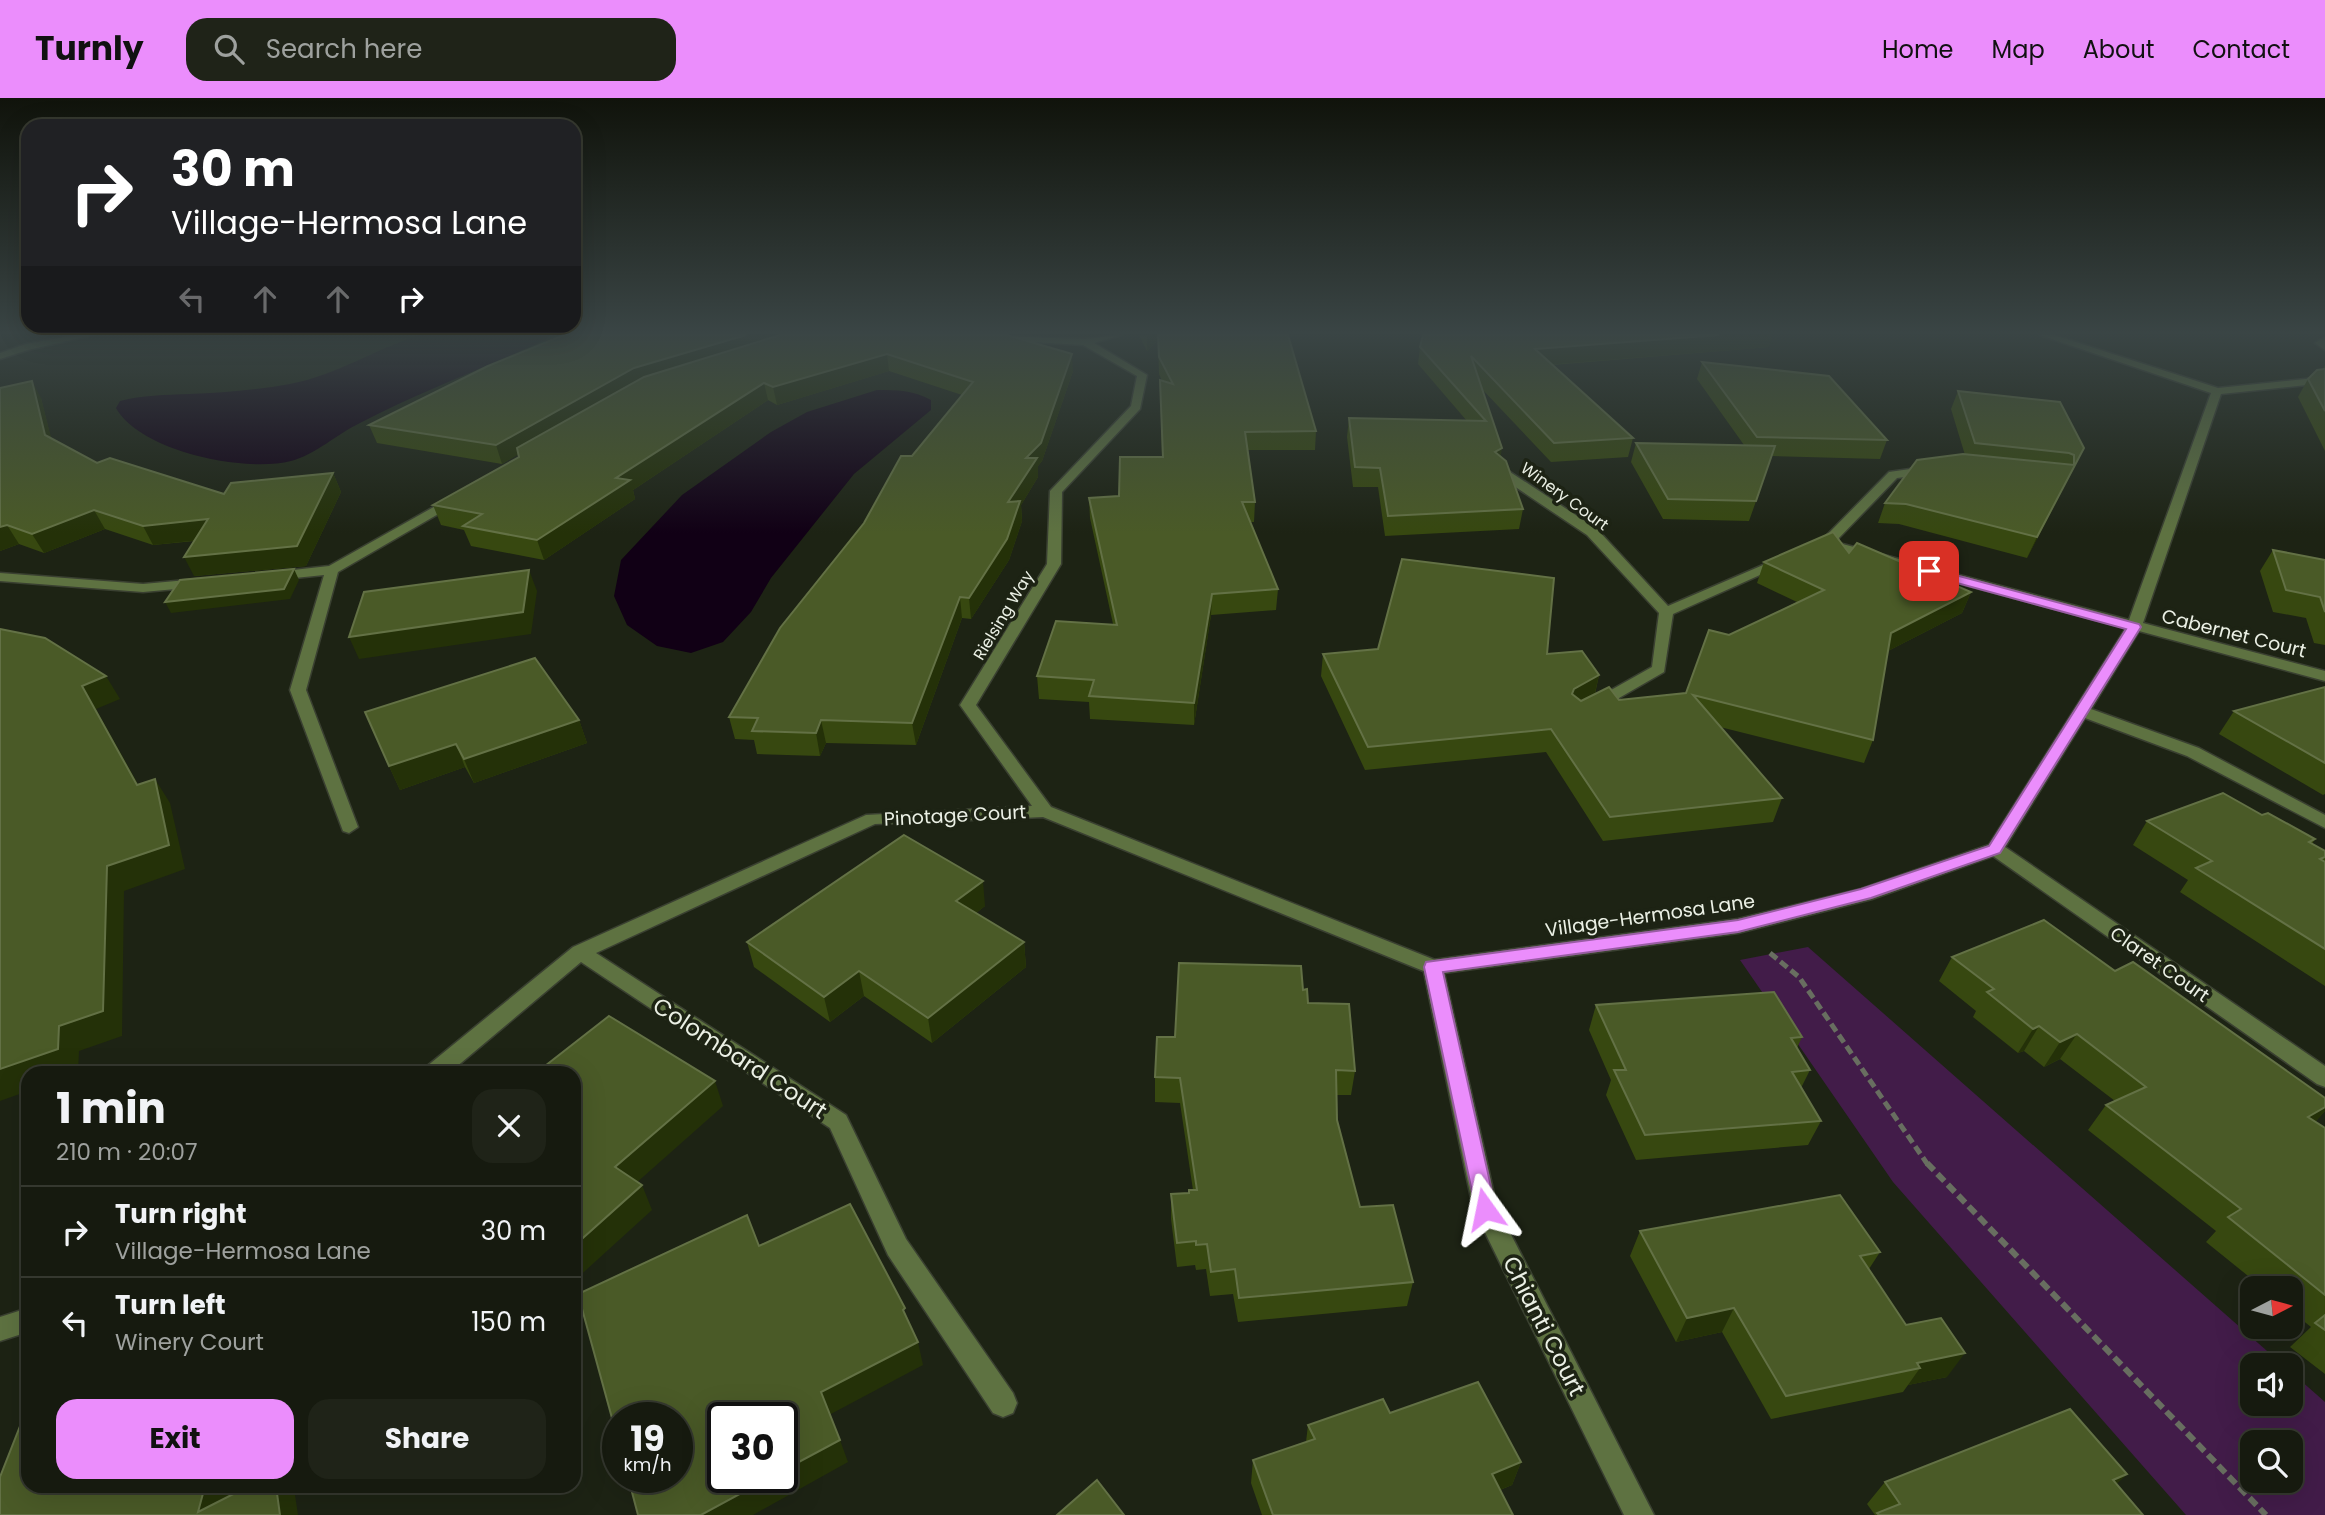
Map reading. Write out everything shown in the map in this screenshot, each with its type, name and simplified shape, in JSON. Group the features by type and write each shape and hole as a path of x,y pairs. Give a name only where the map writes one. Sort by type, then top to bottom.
{"street":[{"name":"Rielsing Way","path":"1045,811 968,705 1054,564 1056,491 1136,407 1137,401"},
{"path":"1994,849 2134,627 2213,401"},
{"path":"1577,716 1659,669 1666,612 1826,544 1892,475 1943,468"},
{"name":"Winery Court","path":"1500,471 1592,532 1666,612"},
{"path":"265,577 332,570 464,494"},
{"path":"1826,544 2134,627"},
{"path":"332,570 298,690 349,827"},
{"path":"0,577 143,588 211,582"},
{"name":"Cabernet Court","path":"2134,627 2325,676"},
{"path":"2082,711 2193,752 2325,822"},
{"name":"Pinotage Court","path":"442,1066 580,952 873,818 1045,811 1433,967"},
{"name":"Village-Hermosa Lane","path":"1433,967 1738,926 1865,894 1994,849"},
{"name":"Claret Court","path":"1994,849 2325,1079"},
{"name":"Colombard Court","path":"580,952 838,1122 897,1247 1003,1403"},
{"name":"Chianti Court","path":"1433,967 1485,1209 1639,1515"},
{"path":"0,1329 21,1322"}],"path":[{"path":"1738,926 1799,977 1929,1166 2266,1515"}],"shaded area":[{"path":"120,401 406,401 351,428 309,454 291,461 271,464 221,461 170,447 128,423 116,408"},
{"path":"842,401 931,401 931,410 854,474 771,578 751,612 723,642 691,653 657,646 627,625 614,596 621,560 682,495 771,432 807,412"},
{"path":"1808,947 2240,1327 2240,1339 2253,1339 2269,1353 2240,1353 2240,1416 2303,1416 2303,1383 2325,1402 2325,1515 2186,1515 1893,1182 1740,960"}],"building":[{"path":"0,401 37,401 45,435 97,463 110,458 224,494 231,483 333,473 297,546 184,557 208,519 143,526 94,510 32,534 7,525 0,527"},
{"path":"417,401 575,401 496,445 369,425"},
{"path":"601,401 736,401 616,478 630,480 537,540 463,526 482,514 433,505 519,457 517,448"},
{"path":"957,401 1056,401 1041,443 1026,458 1037,458 1008,502 1020,501 1007,539 969,598 960,597 912,723 821,720 816,733 752,731 758,718 729,717 780,628 864,523 901,456 912,456"},
{"path":"1161,401 1307,401 1316,431 1245,432 1255,502 1242,502 1278,589 1212,594 1194,703 1089,696 1094,680 1037,676 1056,621 1117,625 1089,498 1119,496 1120,457 1163,457"},
{"path":"1468,401 1486,401 1502,448 1495,452 1506,461 1523,509 1388,516 1380,468 1355,467 1349,418 1486,421"},
{"path":"1514,401 1592,401 1633,438 1554,443"},
{"path":"1731,401 1852,401 1887,440 1757,437"},
{"path":"1961,401 2060,402 2084,448 2037,537 1906,504 1885,503 1917,460 1963,454 2074,465 2074,455 2069,453 1975,443"},
{"path":"1636,443 1775,446 1756,501 1668,499"},
{"path":"1833,532 1849,553 1857,543 1971,592 1891,633 1873,740 1693,695 1782,798 1610,817 1551,729 1368,747 1323,654 1378,649 1402,559 1554,578 1547,654 1582,651 1599,675 1574,689 1572,694 1581,701 1609,687 1619,700 1686,693 1709,630 1729,635 1824,590 1764,562"},
{"path":"2273,550 2325,560 2325,612 2320,597 2286,590"},
{"path":"294,569 284,589 165,602 180,580"},
{"path":"529,570 523,612 349,637 364,592"},
{"path":"0,629 45,638 106,676 82,686 137,785 155,779 169,845 107,866 103,1011 59,1026 58,1049 0,1069"},
{"path":"535,658 579,720 464,759 456,744 389,766 365,712"},
{"path":"2325,687 2325,763 2234,711"},
{"path":"2223,793 2262,815 2268,813 2315,839 2309,842 2325,851 2325,857 2320,859 2325,862 2325,949 2196,868 2212,861 2147,821"},
{"path":"904,835 983,881 956,901 1024,942 928,1018 859,971 824,997 747,942"},
{"path":"2044,920 2115,971 2133,962 2325,1098 2325,1107 2308,1117 2325,1128 2325,1295 2228,1217 2241,1209 2106,1105 2146,1087 2077,1034 2060,1042 2039,1026 2033,1029 1987,992 1994,989 1952,957"},
{"path":"1179,963 1301,966 1303,990 1307,989 1308,1003 1349,1004 1355,1071 1336,1070 1337,1120 1360,1207 1393,1205 1413,1282 1239,1298 1235,1269 1211,1272 1207,1244 1196,1245 1196,1241 1177,1243 1171,1194 1197,1190 1180,1078 1155,1077 1157,1037 1175,1037"},
{"path":"1774,992 1802,1037 1791,1038 1810,1070 1792,1072 1821,1121 1645,1135 1614,1070 1626,1070 1596,1005"},
{"path":"609,1016 715,1081 615,1167 642,1185 581,1240 581,1066 545,1066"},
{"path":"1840,1195 1880,1252 1860,1256 1906,1325 1941,1318 1965,1353 1917,1363 1920,1368 1786,1396 1734,1308 1687,1318 1640,1231"},
{"path":"850,1204 905,1308 903,1310 918,1342 821,1392 840,1440 798,1462 798,1402 707,1402 707,1493 742,1493 701,1515 638,1515 632,1493 693,1493 693,1402 608,1402 581,1305 581,1293 747,1215 759,1246"},
{"path":"2325,1315 2325,1330 2315,1323"},
{"path":"1478,1382 1521,1462 1492,1474 1513,1515 1273,1515 1253,1460 1315,1439 1308,1425 1383,1399 1390,1413"},
{"path":"2070,1409 2127,1474 2113,1480 2143,1515 1877,1513 1900,1504 1885,1482"},
{"path":"21,1424 21,1493 203,1493 198,1512 235,1493 277,1493 280,1515 0,1515 0,1477"},
{"path":"1097,1480 1124,1515 1057,1515"}],"route":[{"path":"1485,1209 1433,967 1738,926 1865,894 1994,849 2134,627 1929,571"}]}
